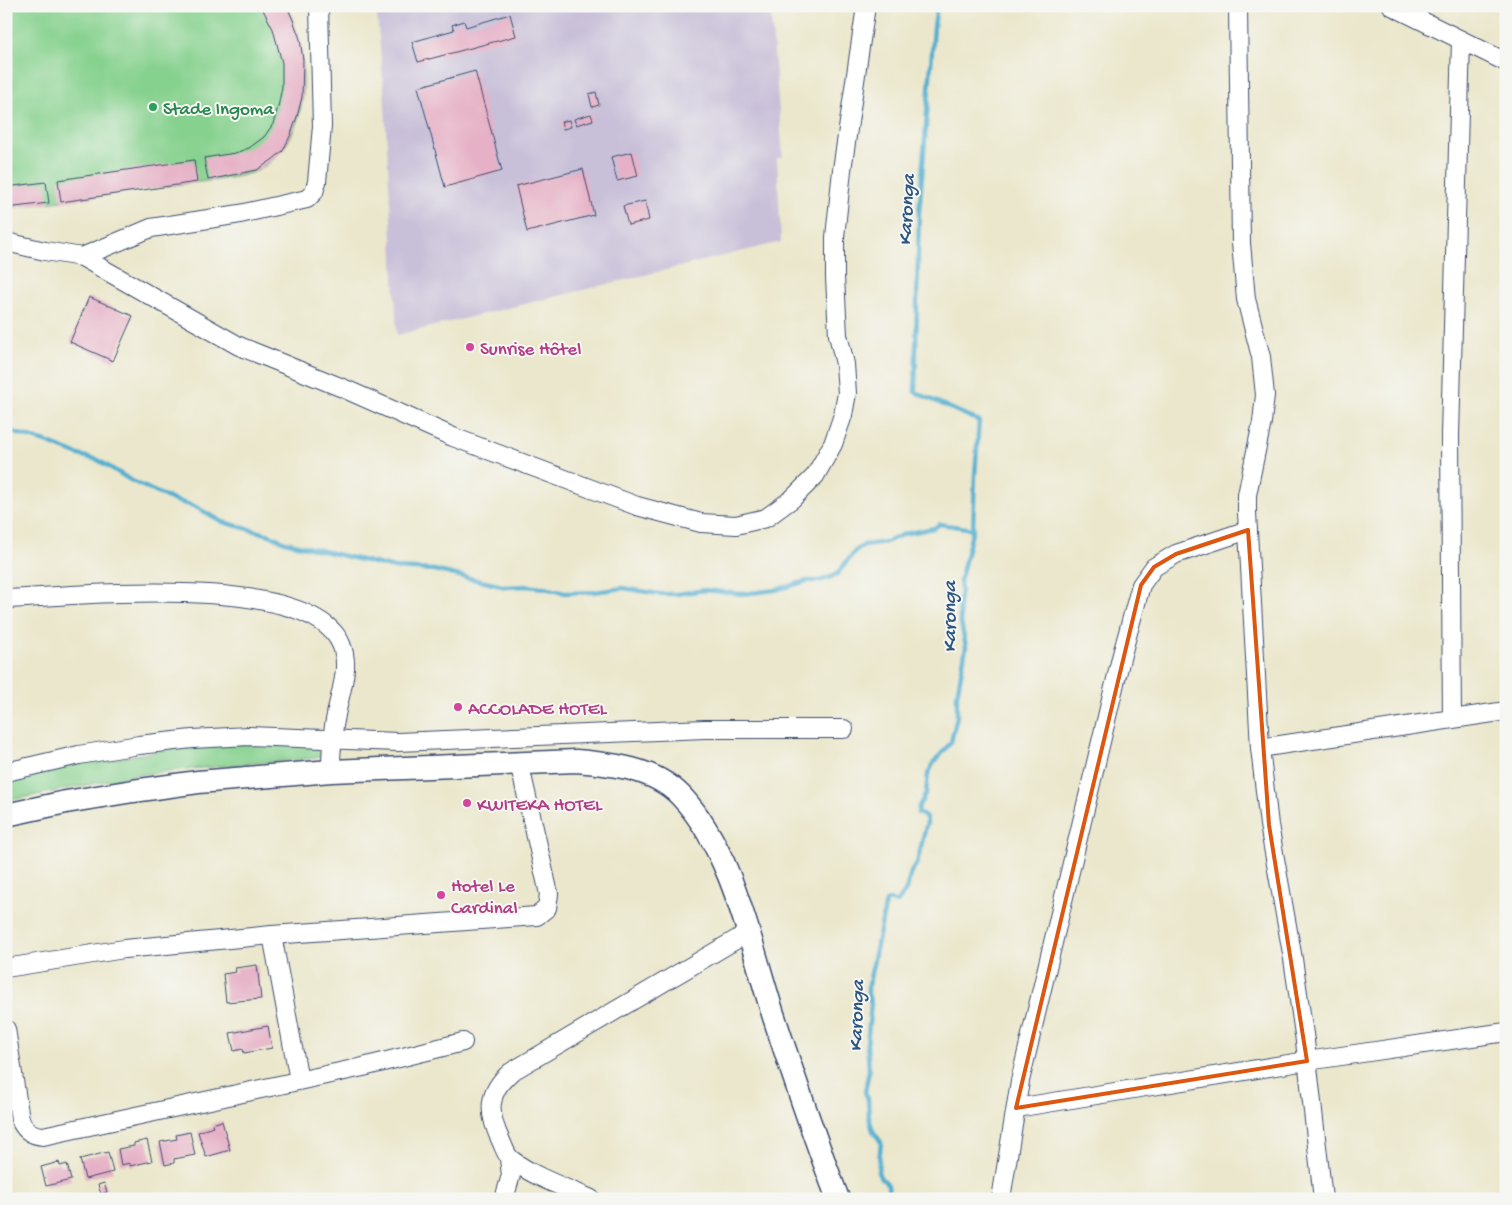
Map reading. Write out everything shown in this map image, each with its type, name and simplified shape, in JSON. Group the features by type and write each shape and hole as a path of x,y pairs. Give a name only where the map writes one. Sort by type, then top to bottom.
{"main road":[{"path":"6,815 133,790 198,782 331,771 576,761 611,764 653,776 680,795 698,817 713,840 749,932 774,1016 838,1199"}],"street":[{"path":"82,257 151,228 240,214 307,199 314,192 322,126 319,6"},
{"path":"6,242 45,252 82,257 239,346 345,389 453,437 637,506 700,523 736,525 766,518 792,500 815,476 833,444 848,393 845,364 838,335 834,278 835,237 842,170 866,6"},
{"path":"1238,6 1241,243 1246,299 1261,357 1264,395 1262,422 1247,495 1260,748 1269,825 1293,959 1308,1061 1323,1199"},
{"path":"1392,6 1506,62"},
{"path":"1452,719 1450,435 1461,40"},
{"path":"1001,1199 1020,1081 1126,640 1141,585 1154,567 1176,554 1248,530"},
{"path":"6,599 204,592 253,598 281,604 306,614 332,630 340,643 345,657 345,671 332,740 331,771"},
{"path":"1260,748 1506,710"},
{"path":"6,772 79,755 192,739 249,736 312,737 332,740 398,742 705,729 844,729"},
{"path":"6,968 124,949 272,935 537,916 547,908 549,894 519,762"},
{"path":"504,1199 510,1175 509,1159 493,1124 491,1108 494,1092 504,1078 519,1067 749,932"},
{"path":"272,935 298,1080"},
{"path":"6,1029 20,1119 26,1130 43,1136 364,1067 463,1042"},
{"path":"1016,1108 1308,1061 1506,1032"},
{"path":"509,1159 586,1198"}],"highlighted area":[{"path":"1248,530 1269,825 1307,1061 1016,1108 1141,585 1154,567 1176,554"}],"shaded area":[{"path":"376,6 770,6 783,157 777,158 781,242 397,335 384,89"}],"green space":[{"name":"Stade Ingoma","path":"6,6 287,6 295,26 303,72 302,96 298,118 290,139 276,156 258,170 242,176 6,208"},
{"path":"221,744 312,745 323,752 322,755 316,758 136,775 6,801 6,780 90,761 120,758 187,746"}],"building":[{"path":"261,6 287,6 300,39 303,60 302,97 297,117 283,151 272,160 257,170 208,180 204,158 235,153 249,148 264,137 273,124 282,87 282,63 273,29"},
{"path":"510,14 516,36 418,62 412,42 454,30 452,25 464,21 466,27"},
{"path":"475,71 502,171 445,187 418,87"},
{"path":"596,92 599,105 592,107 589,94"},
{"path":"591,114 593,120 576,125 574,119"},
{"path":"569,120 571,127 563,129 561,122"},
{"path":"632,152 638,176 617,181 611,157"},
{"path":"194,160 197,182 61,202 58,180"},
{"path":"583,169 594,215 527,232 516,186"},
{"path":"46,182 49,203 6,208 6,187"},
{"path":"645,201 649,220 628,225 623,206"},
{"path":"89,297 133,316 113,361 70,342"},
{"path":"257,965 261,999 226,1002 223,974 236,972 235,968"},
{"path":"268,1026 272,1048 244,1053 243,1049 234,1051 230,1033"},
{"path":"222,1121 230,1150 206,1157 198,1132 213,1127 212,1124"},
{"path":"190,1132 195,1155 174,1159 174,1163 165,1165 160,1142 177,1139 176,1135"},
{"path":"147,1140 152,1161 130,1166 130,1163 121,1165 118,1149 134,1146 134,1143"},
{"path":"108,1152 113,1172 85,1179 80,1159"},
{"path":"59,1162 60,1166 67,1164 71,1180 46,1186 41,1167"},
{"path":"104,1183 107,1192 101,1194 98,1185"},
{"path":"6,1188 11,1199 6,1199"}],"waterway":[{"name":"Karonga","path":"889,1199 888,1185 881,1179 878,1172 881,1142 873,1131 869,1117 868,1099 865,1092 869,1070 867,1044 871,1004 868,988 886,902 889,900 897,903 906,890 911,872 917,863 927,822 926,817 918,813 919,806 926,793 928,774 933,764 951,742 957,716 957,695 966,647 960,618 960,581 973,529 979,421 915,392 919,213 937,6"},
{"path":"6,430 98,460 132,481 173,500 194,506 223,522 270,535 285,542 395,568 434,570 506,587 525,586 565,593 623,588 659,594 677,594 705,590 742,594 775,590 807,581 819,581 837,574 855,551 864,545 886,542 904,534 934,528 940,524 973,529"}],"place":[{"name":"Stade Ingoma","path":"153,107"},
{"name":"Sunrise Hôtel","path":"470,347"},
{"name":"ACCOLADE HOTEL","path":"458,707"},
{"name":"KWITEKA HOTEL","path":"467,803"},
{"name":"Hotel Le Cardinal","path":"441,895"}]}
